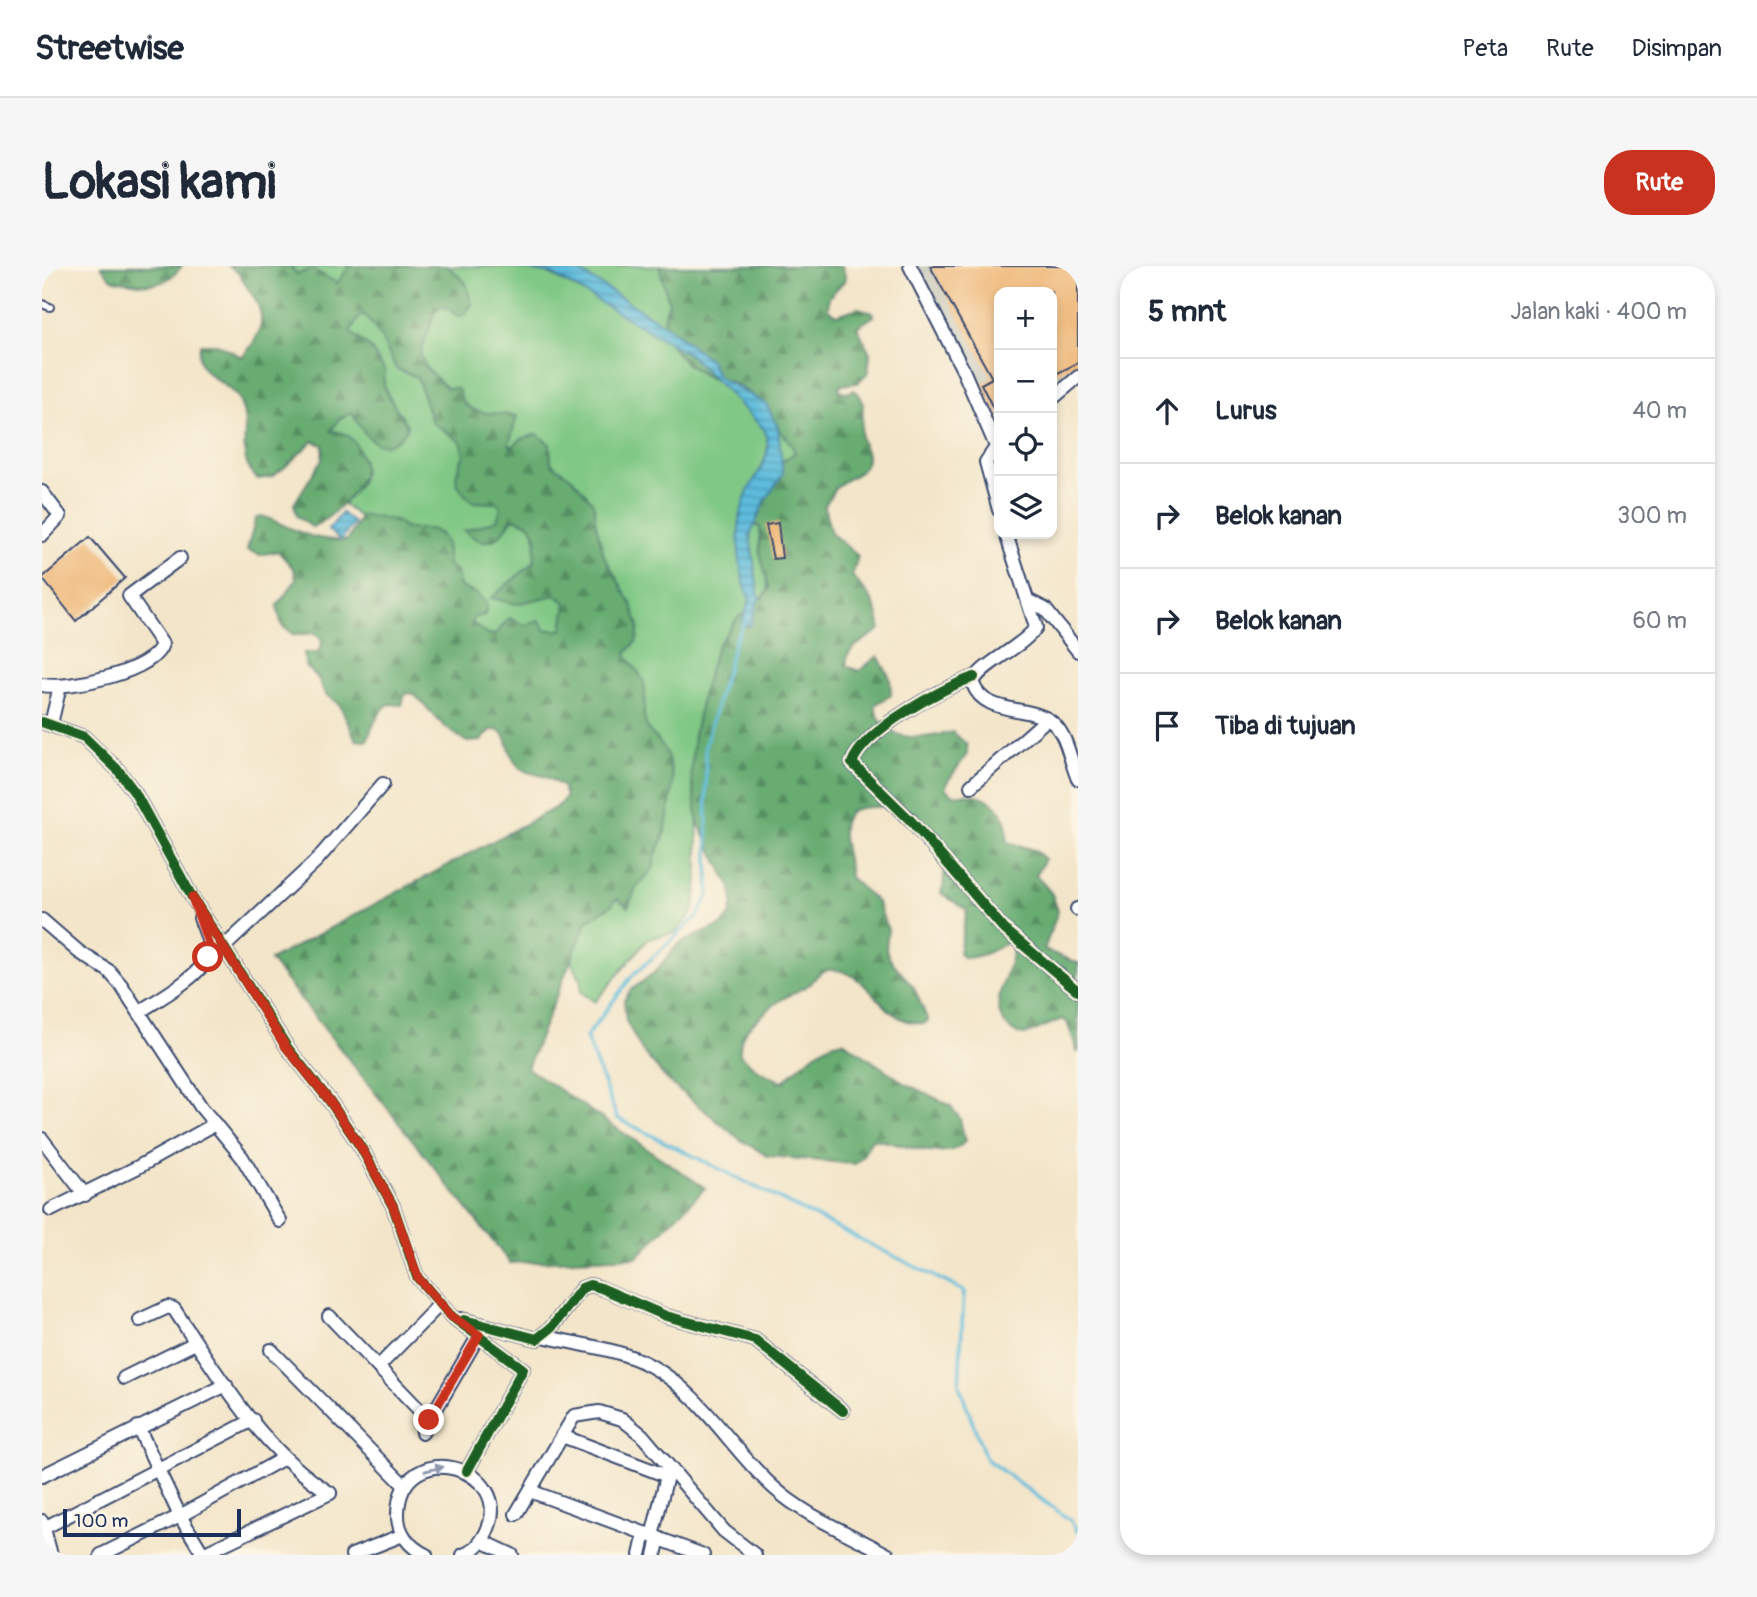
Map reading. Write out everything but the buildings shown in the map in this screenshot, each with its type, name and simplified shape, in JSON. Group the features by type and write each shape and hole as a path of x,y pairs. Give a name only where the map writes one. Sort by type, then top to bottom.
{"street":[{"path":"910,266 994,435"},
{"path":"1057,395 1078,377"},
{"path":"994,449 986,459 986,470 994,495"},
{"path":"42,492 60,516 42,535"},
{"path":"1008,539 1031,602 1037,624 1035,630 974,677 948,687 890,722 852,763 911,821 1004,929 1078,990"},
{"path":"42,685 60,686 121,673 156,656 162,644 129,596 180,558"},
{"path":"1031,602 1045,609 1078,651"},
{"path":"974,677 975,689 986,700 1047,719 1059,729 1078,779"},
{"path":"60,686 46,723 84,737 118,770 135,793 192,897 286,1047 329,1100 362,1149 393,1206 418,1278 451,1316 523,1369 467,1471"},
{"path":"971,786 1047,719"},
{"path":"224,947 316,861 383,784"},
{"path":"139,1012 198,970 208,957 209,946 192,897"},
{"path":"42,920 115,977 201,1107 248,1167 280,1221"},
{"path":"51,1210 85,1195 215,1124"},
{"path":"42,1139 85,1195"},
{"path":"543,1336 582,1288 590,1285 666,1316 755,1339 843,1411"},
{"path":"378,1367 439,1305"},
{"path":"138,1427 180,1516 207,1554 330,1493 308,1479 284,1458 226,1385 171,1307 140,1320"},
{"path":"329,1316 429,1420"},
{"path":"451,1316 530,1339 543,1336 630,1356 663,1372 705,1412 772,1486 816,1520 888,1555"},
{"path":"422,1433 479,1335"},
{"path":"124,1378 195,1343"},
{"path":"271,1350 405,1486"},
{"path":"42,1476 226,1385"},
{"path":"516,1514 574,1416 599,1412 622,1419 642,1435 668,1470 724,1531 755,1555"},
{"path":"51,1555 43,1525 158,1472 253,1420"},
{"path":"562,1436 668,1470"},
{"path":"101,1555 180,1516 284,1458"},
{"path":"426,1555 415,1550 403,1535 398,1511 405,1486 417,1474 433,1467 450,1466 467,1471 479,1481 490,1503 489,1527 482,1541 463,1555"},
{"path":"640,1555 652,1536 668,1470"},
{"path":"530,1491 703,1555"},
{"path":"352,1555 403,1535"},
{"path":"652,1536 655,1555"},
{"path":"482,1541 512,1555"}],"lane":[{"path":"42,304 50,307"}],"shaded area":[{"path":"918,266 1078,266 1078,373 1057,389 1057,287 994,287 994,426"}],"green space":[{"path":"101,266 182,266 166,280 148,285 115,280"},
{"path":"229,266 290,266 297,274 312,269 337,283 350,266 448,266 466,283 472,304 464,315 458,316 443,306 435,311 420,355 426,368 447,388 457,388 468,407 481,412 517,416 509,444 512,447 521,439 537,434 550,444 551,463 572,478 592,501 604,556 632,605 639,626 637,640 626,654 643,681 645,721 666,754 673,785 665,831 654,867 636,888 628,907 619,899 614,900 612,905 587,921 527,1068 705,1188 637,1257 510,1263 270,960 557,807 566,797 563,787 518,766 502,732 491,730 481,741 467,742 445,727 413,693 405,694 402,705 389,704 381,712 367,741 356,740 340,705 325,694 318,678 306,666 304,653 318,653 323,641 315,633 294,635 282,626 277,606 296,580 294,569 278,551 260,555 247,550 256,518 262,516 304,534 335,540 348,540 361,515 394,520 407,529 431,529 440,534 446,543 448,565 457,572 460,587 477,594 487,604 485,615 475,617 472,623 488,635 496,634 509,618 525,625 539,620 546,630 562,630 566,603 555,595 516,604 491,598 534,562 536,537 530,524 513,518 503,532 492,540 480,540 464,531 497,520 501,508 497,503 472,502 461,490 456,475 464,455 461,442 432,422 417,377 396,369 381,337 365,315 360,316 350,332 370,348 385,371 387,393 408,428 399,438 383,445 369,438 352,413 339,419 331,431 346,435 355,443 362,460 363,473 356,488 343,504 312,527 297,516 294,504 322,459 323,445 313,441 271,477 258,479 246,462 245,423 240,402 235,394 205,370 198,354 201,344 217,344 242,357 259,333 261,317 255,299 241,277"},
{"path":"265,266 377,266 308,321"},
{"path":"411,266 536,267 636,320 693,355 733,393 772,419 800,443 792,464 760,518 769,597 752,597 697,804 698,878 694,911 676,932 648,939 595,1002 581,992 581,979 557,937 659,798 508,453 450,402 417,360"},
{"path":"561,266 669,266 718,377"},
{"path":"659,266 842,266 846,279 829,297 828,309 837,315 858,308 873,312 874,316 857,327 870,353 868,373 857,383 840,385 839,390 848,393 854,390 862,399 861,437 867,459 862,470 835,489 824,507 831,533 858,556 852,576 871,600 879,621 880,629 853,648 846,666 859,671 878,656 890,678 891,695 875,705 879,718 886,727 906,737 953,732 967,745 967,754 946,784 946,789 954,795 966,794 986,798 1000,810 1007,830 1007,842 1034,850 1045,859 1036,875 1052,894 1058,911 1044,950 1078,963 1078,1053 1067,1022 1062,1019 1025,1035 1006,1025 1001,1016 999,997 1013,947 1008,942 987,953 964,958 959,953 967,910 941,893 943,867 938,855 892,803 863,807 847,815 843,841 850,877 877,902 888,930 886,949 889,958 914,988 928,1021 924,1024 903,1019 851,975 828,970 821,972 807,986 779,1001 753,1023 742,1038 740,1055 759,1071 782,1082 814,1054 831,1044 843,1041 906,1084 950,1105 960,1119 965,1141 957,1148 947,1151 921,1150 872,1139 855,1164 768,1156 741,1140 669,1082 642,1051 626,1021 624,1001 630,991 655,972 678,944 722,925 730,915 733,902 731,888 698,823 691,774 694,735 705,683 717,646 739,616 745,614 757,598 763,598 769,588 760,553 760,527 756,526 756,505 775,466 795,453 785,436 765,416 758,399 732,382 711,378 698,371 679,356 667,336 665,314 669,303"},
{"path":"359,298 407,366 549,488 571,594 570,645 480,642 370,525 339,501 334,447 266,316 341,327"}],"water":[{"path":"505,266 566,266 580,272 668,327 710,360 718,377 766,404 778,427 783,474 765,501 750,535 759,598 750,626 742,621 750,600 740,564 739,523 745,499 765,458 765,430 690,355 552,274"},
{"path":"342,513 354,523 341,540 328,530"}],"waterway":[{"path":"745,621 735,640 705,746 709,894 698,916 632,976 586,1037 617,1118 964,1291 959,1385 986,1459 1071,1521 1078,1532"}],"cycle path":[{"path":"974,677 943,690 887,724 859,750 852,763 911,821 1004,929 1078,991"},
{"path":"42,722 84,737 118,770 135,793 192,897 287,1047 329,1100 362,1149 393,1206 417,1277 451,1316 523,1369 467,1471"},
{"path":"464,1320 537,1339 552,1327 582,1288 590,1285 666,1316 755,1340 843,1411"}],"route":[{"path":"208,957 209,946 192,897 286,1047 329,1100 362,1149 393,1206 418,1278 433,1300 479,1335 429,1420"}]}
